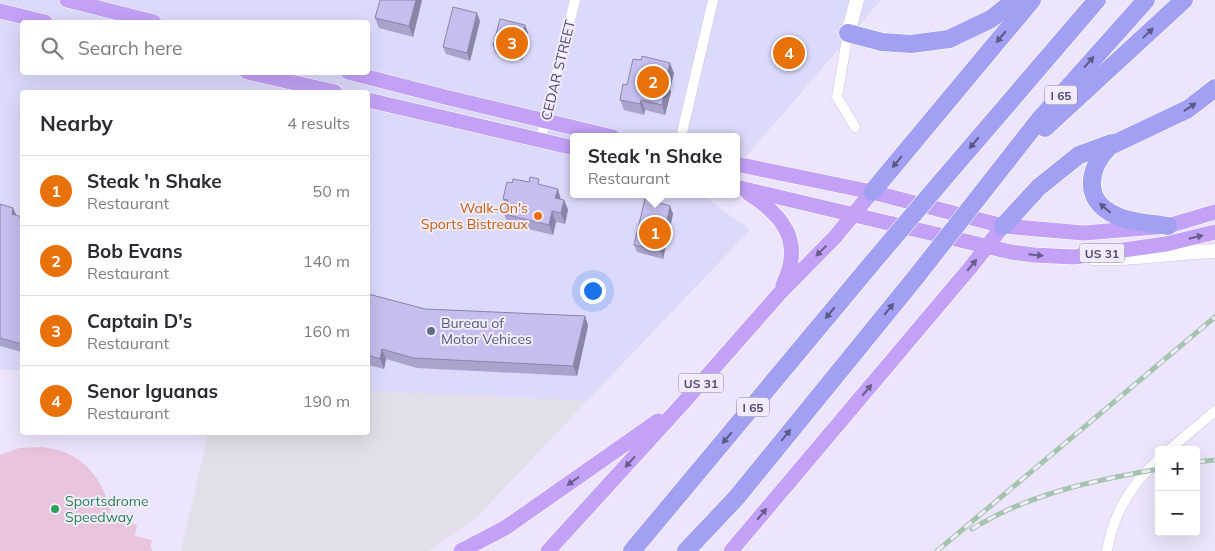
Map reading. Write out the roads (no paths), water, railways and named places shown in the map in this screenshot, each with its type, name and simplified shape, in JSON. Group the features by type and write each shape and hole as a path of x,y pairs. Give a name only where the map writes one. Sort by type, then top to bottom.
{"highway":[{"path":"848,33 882,42 911,44 949,39 991,19 1015,0"},
{"path":"872,192 1032,0"},
{"path":"994,120 1089,0"},
{"name":"I 65","path":"632,551 873,262 1097,0"},
{"name":"I 65","path":"686,551 737,498 916,277 996,173 1084,68 1146,0"},
{"path":"996,173 1184,0"},
{"path":"1168,226 1132,221 1105,210 1094,195 1091,179 1093,171 1101,156 1110,146 1188,109 1215,88"},
{"path":"1003,226 1039,187 1079,155 1128,138"}],"main road":[{"path":"67,0 146,20"},
{"path":"848,33 857,0"},
{"path":"0,11 37,20"},
{"path":"260,75 326,90"},
{"path":"360,75 596,133"},
{"path":"370,100 570,147"},
{"path":"740,165 872,192"},
{"path":"740,188 988,247"},
{"path":"740,189 774,212 784,225 790,240 792,259 778,294"},
{"name":"US 31","path":"548,551 684,402 778,294 835,237 872,192 1003,226 1084,233 1168,226 1215,212"},
{"path":"731,551 988,247 1003,226"},
{"name":"US 31","path":"988,247 1026,254 1074,258 1166,244 1215,232"},
{"path":"1074,258 1116,259 1215,251"},
{"path":"461,551 505,528 684,402"}],"street":[{"name":"CEDAR STREET","path":"540,140 575,0"},
{"path":"682,133 714,0"},
{"path":"848,33 837,97 854,127"},
{"path":"1174,446 1215,412"},
{"path":"1107,551 1118,511 1127,494 1155,463"}],"railway":[{"path":"937,551 1215,317"},
{"path":"1200,462 1215,460"},
{"path":"972,529 1016,506 1062,490 1155,470"}],"place":[{"name":"Captain D's","path":"512,43"},
{"name":"Senor Iguanas","path":"789,53"},
{"name":"Bob Evans","path":"653,82"},
{"name":"Walk-On's Sports Bistreaux","path":"538,216"},
{"name":"Steak 'n Shake","path":"655,233"},
{"name":"Bureau of Motor Vehices","path":"431,331"},
{"name":"Sportsdrome Speedway","path":"55,509"}]}
